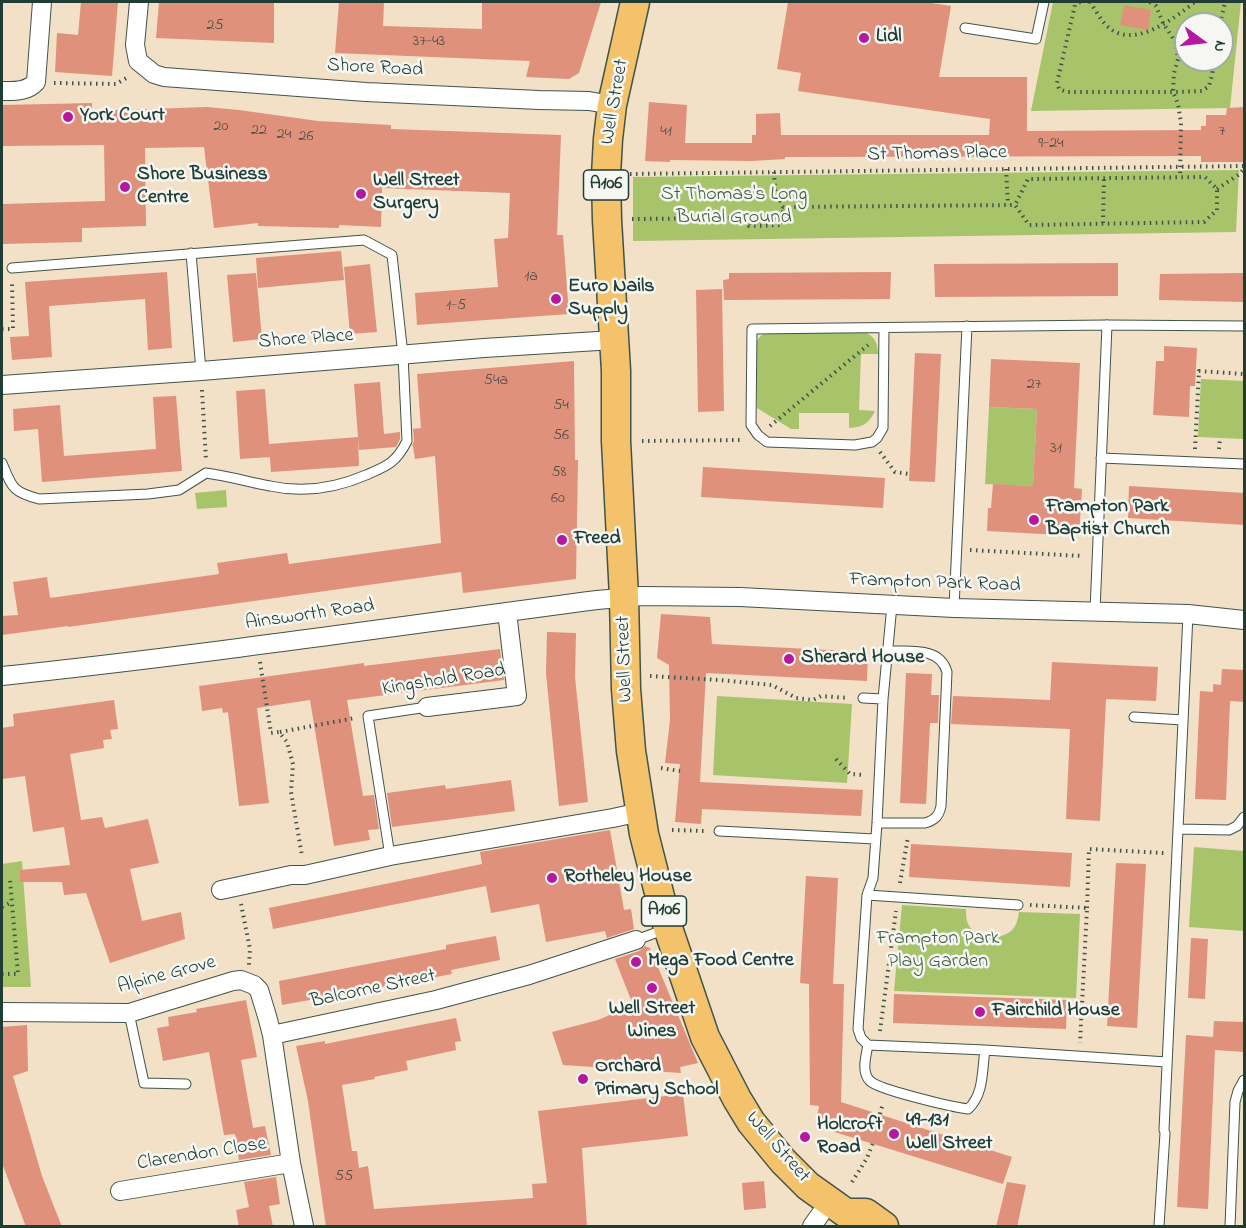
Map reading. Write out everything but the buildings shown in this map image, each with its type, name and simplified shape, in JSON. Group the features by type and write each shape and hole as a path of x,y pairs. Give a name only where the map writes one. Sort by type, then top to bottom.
{"main road":[{"name":"Well Street","path":"635,2 612,105 606,175 628,709 631,751 640,812 668,928 705,1037 737,1099 751,1122 783,1161 808,1186 838,1207 866,1213 884,1227"}],"street":[{"path":"2,91 22,90 32,87 36,82 42,2"},
{"path":"139,2 135,45 140,64"},
{"name":"Shore Road","path":"140,64 154,74 164,77 366,92 589,101 612,105"},
{"name":"Shore Place","path":"2,385 614,340"},
{"name":"Frampton Park Road","path":"624,597 662,595 740,597 954,608 1188,614 1245,620"},
{"name":"Ainsworth Road","path":"2,676 258,646 624,597"},
{"name":"Kingshold Road","path":"426,707 517,696 507,612"},
{"path":"229,887 291,875 305,875 390,856 640,812"},
{"name":"Balcorne Street","path":"272,1035 436,1000 529,975 636,940"},
{"name":"Alpine Grove","path":"2,1012 129,1013 241,980 254,985 258,990 272,1035"},
{"path":"272,1035 291,1163 304,1227"},
{"name":"Clarendon Close","path":"120,1191 291,1163"},
{"path":"812,1227 838,1207"}],"lane":[{"path":"965,28 1036,39 1044,2"},
{"path":"2,463 12,487 22,495 39,499 148,494 179,490 207,473 272,486 303,489 338,486 379,470 394,461 407,441 404,355 392,255 364,240 12,268"},
{"path":"191,254 201,371"},
{"path":"1095,611 1107,325"},
{"path":"884,330 883,428 877,438 872,442 855,444 767,442 758,435 751,425 752,329 884,330 968,326 1107,325 1245,326"},
{"path":"954,608 968,326"},
{"path":"1101,458 1245,464"},
{"path":"892,605 883,699 873,878 867,895 858,1029 861,1038 868,1045 1167,1062"},
{"path":"1159,1227 1188,614"},
{"path":"877,823 926,823 939,815 942,806 947,672 945,663 927,652 887,651"},
{"path":"863,698 883,699"},
{"name":"Kingshold Road","path":"390,856 368,716 426,707"},
{"path":"1134,717 1183,720"},
{"path":"1178,829 1229,830 1237,826 1245,817"},
{"path":"719,831 875,840"},
{"path":"867,895 1018,904"},
{"name":"Balcorne Street","path":"636,940 668,928"},
{"path":"129,1013 144,1083 186,1084"},
{"path":"868,1045 865,1063 866,1074 870,1082 909,1095 968,1109 979,1095 985,1050"},
{"path":"1230,1227 1235,1102 1238,1091 1245,1080"}],"path":[{"path":"1080,2 1075,5 1057,83 1059,89 1067,92 1202,91 1209,87 1212,72"},
{"path":"1090,2 1107,26 1120,34 1132,35 1152,31 1195,2"},
{"path":"1150,2 1156,6 1163,23 1176,43 1178,59 1174,73 1173,92 1178,104 1181,123 1180,177"},
{"path":"48,77 52,83 116,84 129,77 140,64"},
{"path":"1217,189 1238,176 1245,168"},
{"name":"St Thomas Place","path":"629,174 1245,168"},
{"path":"1006,169 1008,206"},
{"path":"633,219 743,218 750,226 783,225 783,207 775,190 774,172"},
{"path":"1205,177 1217,189 1217,210 1204,222 1029,225 1015,205 1028,179 1205,177"},
{"path":"1103,224 1104,178"},
{"path":"783,207 1015,205"},
{"path":"2,329 13,328 12,268"},
{"path":"642,441 745,440 758,435 884,330"},
{"path":"201,371 207,473"},
{"path":"1194,462 1199,371 1245,374"},
{"path":"872,442 895,472 910,474"},
{"path":"957,549 1097,557"},
{"path":"258,646 270,733 368,716"},
{"path":"650,676 772,685 796,698 813,700 821,696 863,698"},
{"path":"279,732 287,742 293,764 291,792 305,875"},
{"path":"836,759 850,774 879,775"},
{"path":"660,768 680,771"},
{"path":"882,1046 880,1030 910,824"},
{"path":"672,830 719,831"},
{"path":"1079,1056 1089,849 1177,853"},
{"path":"2,974 18,974 10,880"},
{"path":"229,887 250,949 249,975"},
{"path":"2,907 12,903"},
{"path":"1018,904 1087,909"},
{"path":"852,1182 867,1158 873,1143"}],"green space":[{"path":"1053,2 1241,2 1234,69 1234,12 1174,12 1174,72 1234,72 1230,108 1031,111"},
{"name":"St Thomas's Long Burial Ground","path":"1239,170 1236,232 633,241 633,177"},
{"path":"864,332 875,340 878,354 861,354 859,410 875,411 865,424 849,428 849,413 799,413 799,429 791,429 757,408 756,347 762,335 766,333"},
{"path":"1201,379 1244,381 1244,439 1198,437"},
{"path":"989,407 1037,409 1033,486 985,484"},
{"path":"226,490 227,507 197,509 195,493"},
{"path":"717,696 852,704 847,783 713,775"},
{"path":"1194,847 1244,851 1244,931 1189,927"},
{"path":"22,861 31,987 2,987 2,864"},
{"name":"Frampton Park Play Garden","path":"902,905 966,909 970,927 979,934 990,937 1002,936 1012,930 1019,912 1080,914 1076,998 894,991"}],"place":[{"name":"Lidl","path":"864,38"},
{"name":"York Court","path":"68,117"},
{"name":"Shore Business Centre","path":"125,187"},
{"name":"Well Street Surgery","path":"361,194"},
{"name":"Euro Nails Supply","path":"556,299"},
{"name":"Frampton Park Baptist Church","path":"1034,520"},
{"name":"Freed","path":"562,540"},
{"name":"Sherard House","path":"789,659"},
{"name":"Rotheley House","path":"552,878"},
{"name":"Mega Food Centre","path":"636,962"},
{"name":"Well Street Wines","path":"652,988"},
{"name":"Fairchild House","path":"980,1012"},
{"name":"Orchard Primary School","path":"583,1079"},
{"name":"49-131 Well Street","path":"894,1134"},
{"name":"Holcroft Road","path":"805,1137"}]}
